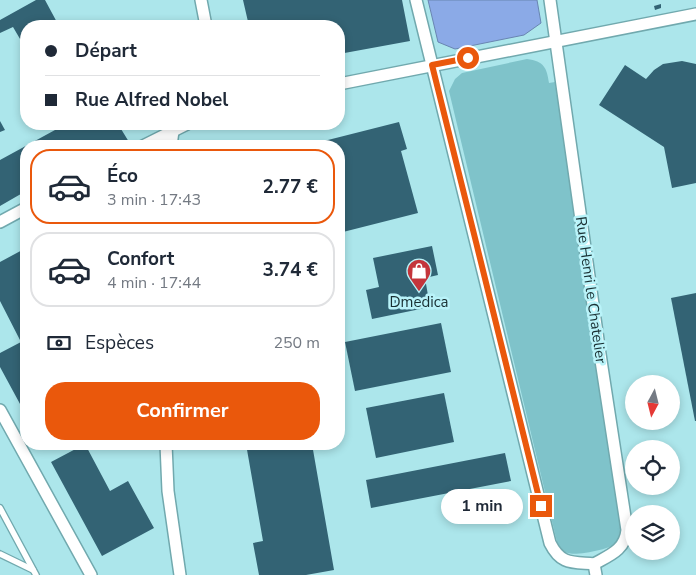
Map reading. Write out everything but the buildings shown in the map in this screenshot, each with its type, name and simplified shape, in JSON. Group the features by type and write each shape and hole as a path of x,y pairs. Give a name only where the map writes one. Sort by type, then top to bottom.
{"street":[{"path":"201,0 205,20"},
{"path":"416,0 468,213 494,309 550,543 556,554 563,559 595,570"},
{"name":"Rue Henri le Chatelier","path":"550,0 627,530 626,539 622,546 595,570"},
{"path":"345,83 696,14"},
{"path":"156,140 173,131"},
{"path":"172,140 173,131"},
{"path":"0,222 20,211"},
{"path":"0,410 20,446"},
{"path":"22,450 91,575"},
{"path":"166,450 168,491 180,575"}],"lane":[{"path":"0,508 34,572"},
{"path":"0,554 34,572"}],"shaded area":[{"path":"428,0 537,0 541,23 524,35 455,49 438,42"},
{"path":"527,59 537,61 544,66 549,83 555,82 621,526 620,538 615,545 578,554 566,552 561,549 557,542 449,91 455,79 462,73"}],"place":[{"name":"Dmedica","path":"419,292"}],"route":[{"path":"468,58 432,65 468,213 494,309 541,506"}]}
